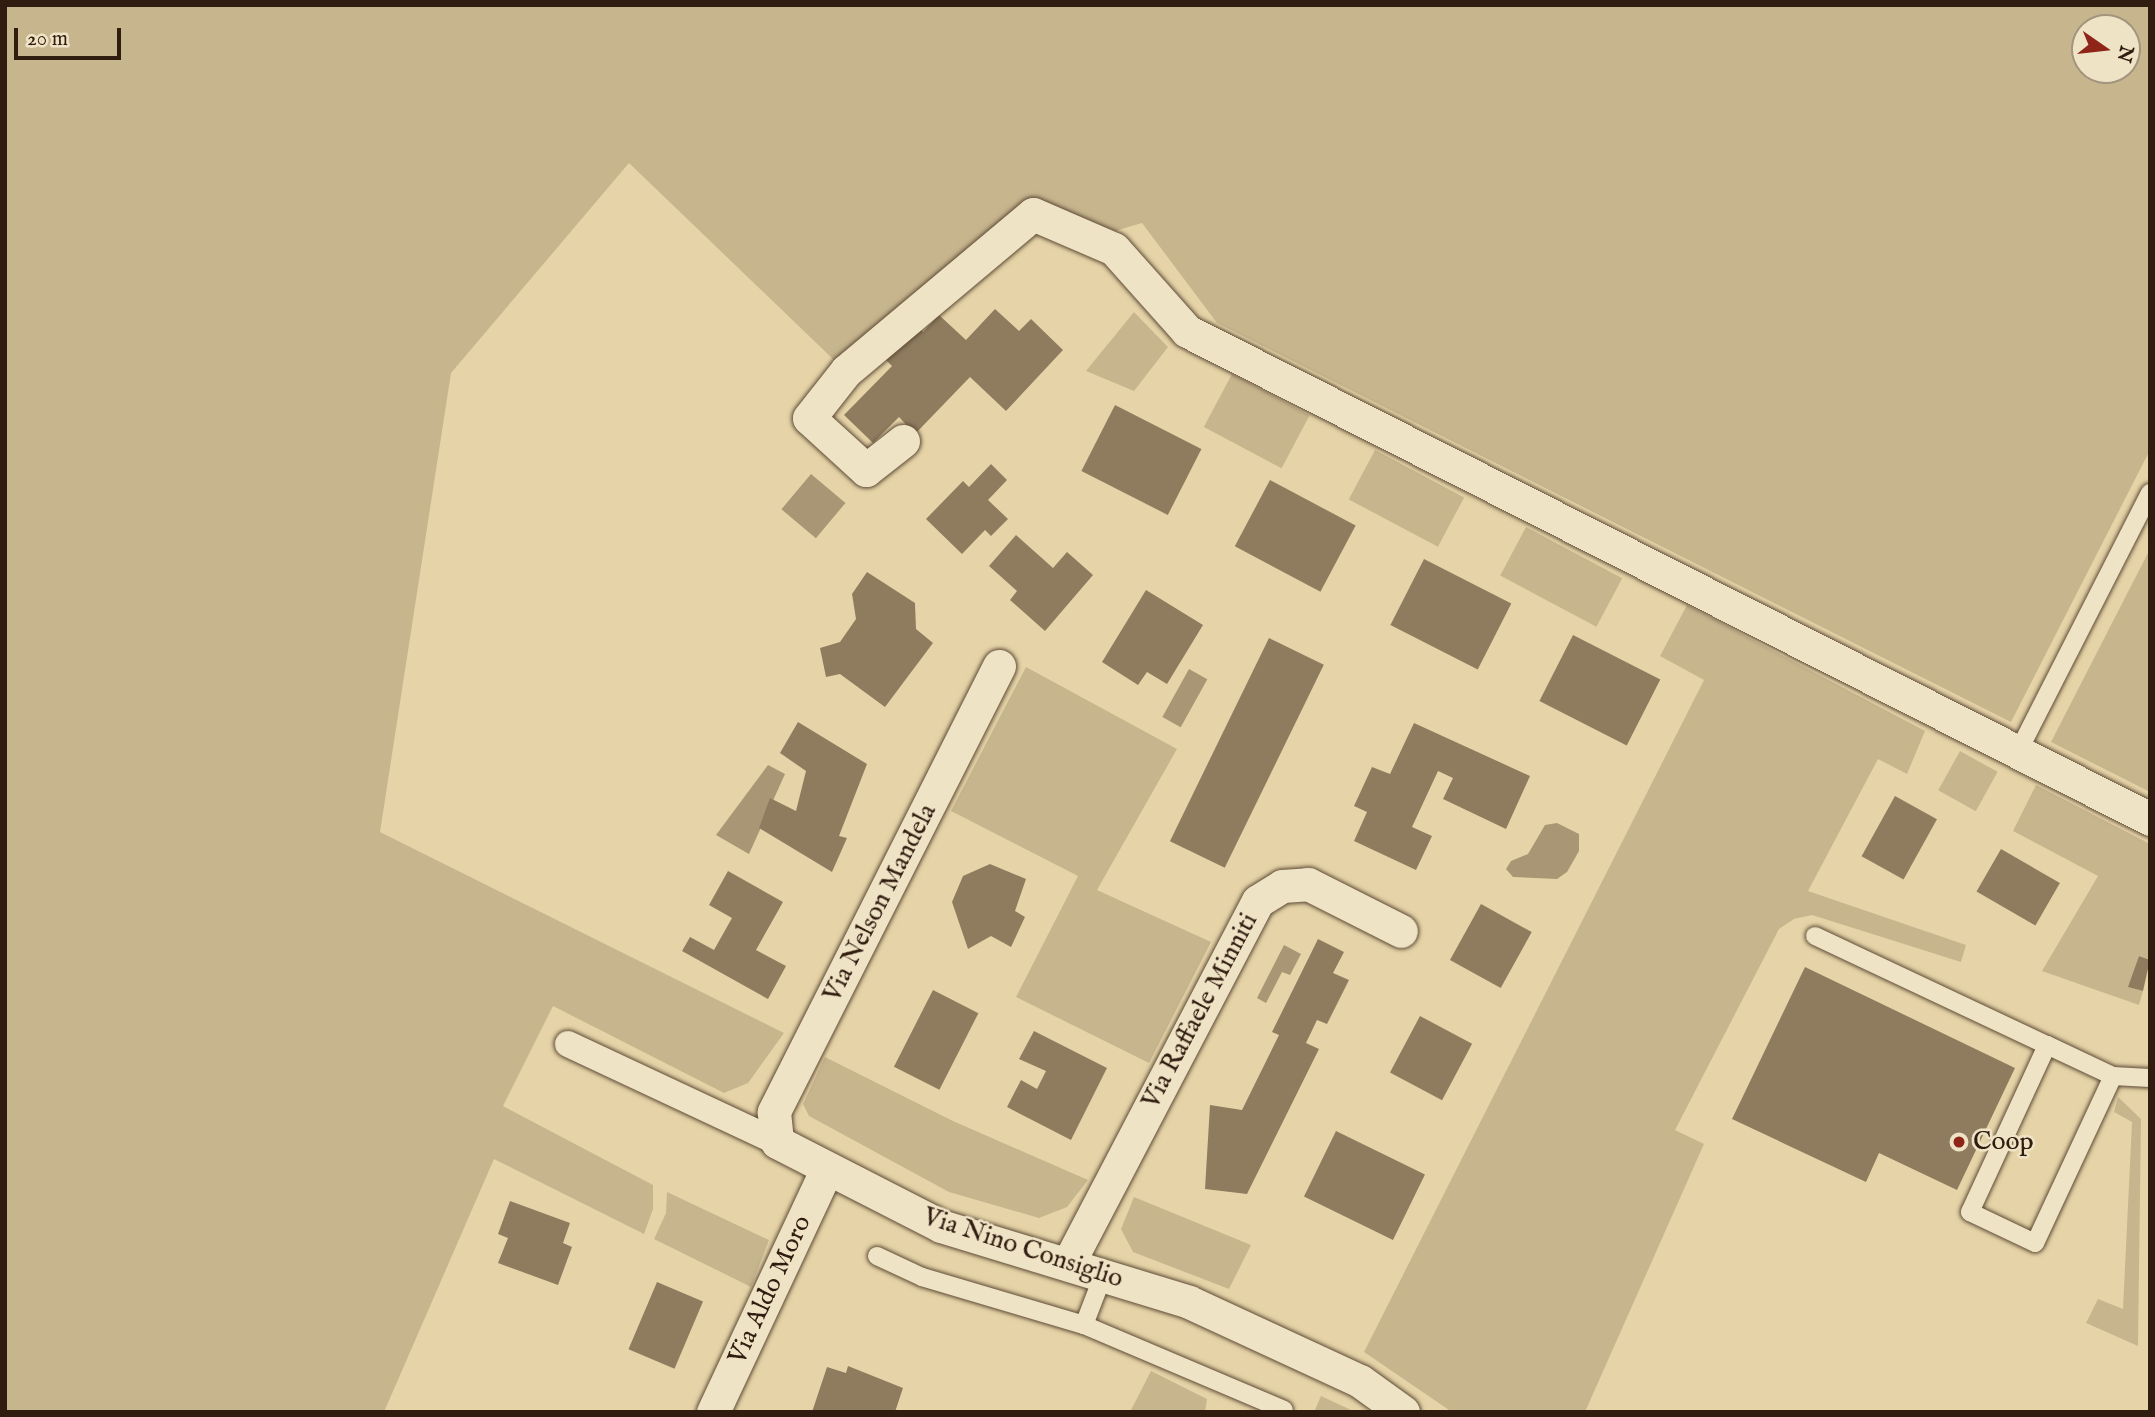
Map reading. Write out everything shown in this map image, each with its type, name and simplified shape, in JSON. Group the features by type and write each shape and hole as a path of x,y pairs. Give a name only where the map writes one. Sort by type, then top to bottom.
{"street":[{"path":"903,441 866,470 809,418 846,372 1034,214 1114,249 1187,331 2150,819"},
{"name":"Via Nelson Mandela","path":"777,1142 774,1112 999,666"},
{"name":"Via Raffaele Minniti","path":"1069,1262 1258,901 1282,886 1308,884 1401,931"},
{"name":"Via Nino Consiglio","path":"568,1044 777,1142 942,1226 1069,1262 1189,1302 1360,1381 1403,1412"},
{"name":"Via Aldo Moro","path":"713,1412 827,1168"}],"lane":[{"path":"2018,752 2150,493"},
{"path":"1815,936 2113,1076 2150,1078"},
{"path":"2047,1045 1970,1212 2035,1243 2113,1076"},
{"path":"877,1255 922,1277 1084,1325 1284,1410"},
{"path":"1084,1325 1104,1273"}],"shaded area":[{"path":"5,5 2150,5 2150,450 2011,722 1217,323 1142,223 1108,233 1032,202 835,361 629,163 451,373 380,832 784,1033 748,1083 724,1093 553,1006 503,1106 653,1185 653,1209 644,1234 494,1159 384,1412 5,1412"},
{"path":"1134,312 1168,347 1134,391 1086,371"},
{"path":"1232,374 1310,415 1282,468 1204,427"},
{"path":"1375,450 1464,497 1438,547 1349,499"},
{"path":"811,474 845,503 816,538 781,509"},
{"path":"1526,527 1622,578 1596,627 1500,576"},
{"path":"2150,549 2150,792 2051,742"},
{"path":"1687,605 1925,731 1907,774 1878,759 1808,891 1966,945 1961,962 1812,915 1794,919 1779,929 1675,1130 1704,1144 1585,1412 1452,1412 1364,1352 1704,680 1660,656"},
{"path":"1026,667 1177,749 1097,890 1211,942 1149,1063 1016,997 1078,876 951,811"},
{"path":"1189,669 1207,679 1181,727 1162,717"},
{"path":"1960,751 1998,772 1976,811 1938,790"},
{"path":"768,765 785,774 749,854 716,835"},
{"path":"2036,785 2150,844 2150,960 2139,956 2129,987 2143,991 2139,1005 2042,971 2098,876 2013,831"},
{"path":"1557,823 1579,834 1579,851 1567,872 1557,879 1513,877 1506,869 1511,861 1528,854 1545,825"},
{"path":"1284,945 1301,954 1290,975 1282,972 1266,1003 1257,998"},
{"path":"825,1057 953,1121 1088,1180 1067,1207 1039,1218 949,1192 809,1116 803,1104"},
{"path":"2118,1097 2141,1119 2138,1346 2086,1323 2098,1299 2123,1309 2132,1122 2114,1112"},
{"path":"667,1192 769,1240 751,1287 654,1239 666,1213"},
{"path":"1134,1197 1251,1245 1229,1289 1133,1252 1121,1229"},
{"path":"1151,1371 1207,1399 1205,1412 1130,1412"},
{"path":"1321,1396 1351,1410 1353,1412 1314,1412"}],"building":[{"path":"995,309 1019,331 1031,319 1063,350 1006,411 970,377 915,434 899,417 873,443 844,415 892,366 883,357 915,324 923,332 939,315 966,340"},
{"path":"1115,405 1201,449 1168,515 1081,471"},
{"path":"991,464 1007,480 988,500 1008,519 991,536 985,530 962,554 926,519 963,481 969,487"},
{"path":"1270,480 1356,526 1320,592 1235,546"},
{"path":"1016,535 1053,568 1067,552 1093,575 1045,631 1010,600 1017,591 989,566"},
{"path":"1424,559 1511,603 1478,669 1390,625"},
{"path":"867,572 915,603 916,629 933,643 885,707 840,674 826,677 820,648 840,642 856,619 852,594"},
{"path":"1146,590 1203,625 1167,684 1147,672 1138,685 1102,662"},
{"path":"1573,635 1660,679 1627,745 1539,701"},
{"path":"1269,638 1324,665 1225,868 1170,841"},
{"path":"798,722 867,764 839,836 847,838 832,872 759,828 770,798 796,811 806,771 780,753"},
{"path":"1414,723 1530,776 1506,829 1443,799 1453,778 1438,771 1412,827 1432,836 1416,870 1354,841 1367,812 1354,806 1372,767 1390,774"},
{"path":"1895,796 1937,819 1904,880 1862,856"},
{"path":"2001,849 2060,883 2035,925 1976,891"},
{"path":"990,864 1026,879 1015,911 1025,917 1011,947 991,936 968,949 952,902 963,876"},
{"path":"728,871 783,902 756,950 786,966 768,999 682,951 690,937 714,950 732,918 709,905"},
{"path":"1481,904 1532,932 1501,988 1450,960"},
{"path":"1318,939 1344,952 1333,973 1349,980 1327,1024 1317,1020 1306,1043 1319,1049 1247,1194 1205,1189 1210,1105 1242,1110 1279,1035 1272,1032"},
{"path":"2139,956 2150,960 2143,991 2128,987"},
{"path":"1805,967 2015,1068 1957,1190 1879,1153 1866,1182 1732,1119"},
{"path":"933,990 978,1013 939,1090 894,1067"},
{"path":"1420,1016 1472,1044 1442,1100 1390,1073"},
{"path":"1034,1031 1107,1068 1071,1140 1007,1107 1021,1080 1037,1089 1046,1071 1019,1059"},
{"path":"1336,1131 1425,1174 1393,1240 1304,1197"},
{"path":"510,1201 570,1223 563,1243 572,1247 558,1285 498,1263 508,1238 498,1234"},
{"path":"657,1282 703,1302 675,1369 628,1349"},
{"path":"848,1366 903,1388 895,1412 812,1412 827,1367 846,1373"}],"place":[{"name":"Coop","path":"1959,1142"}]}
